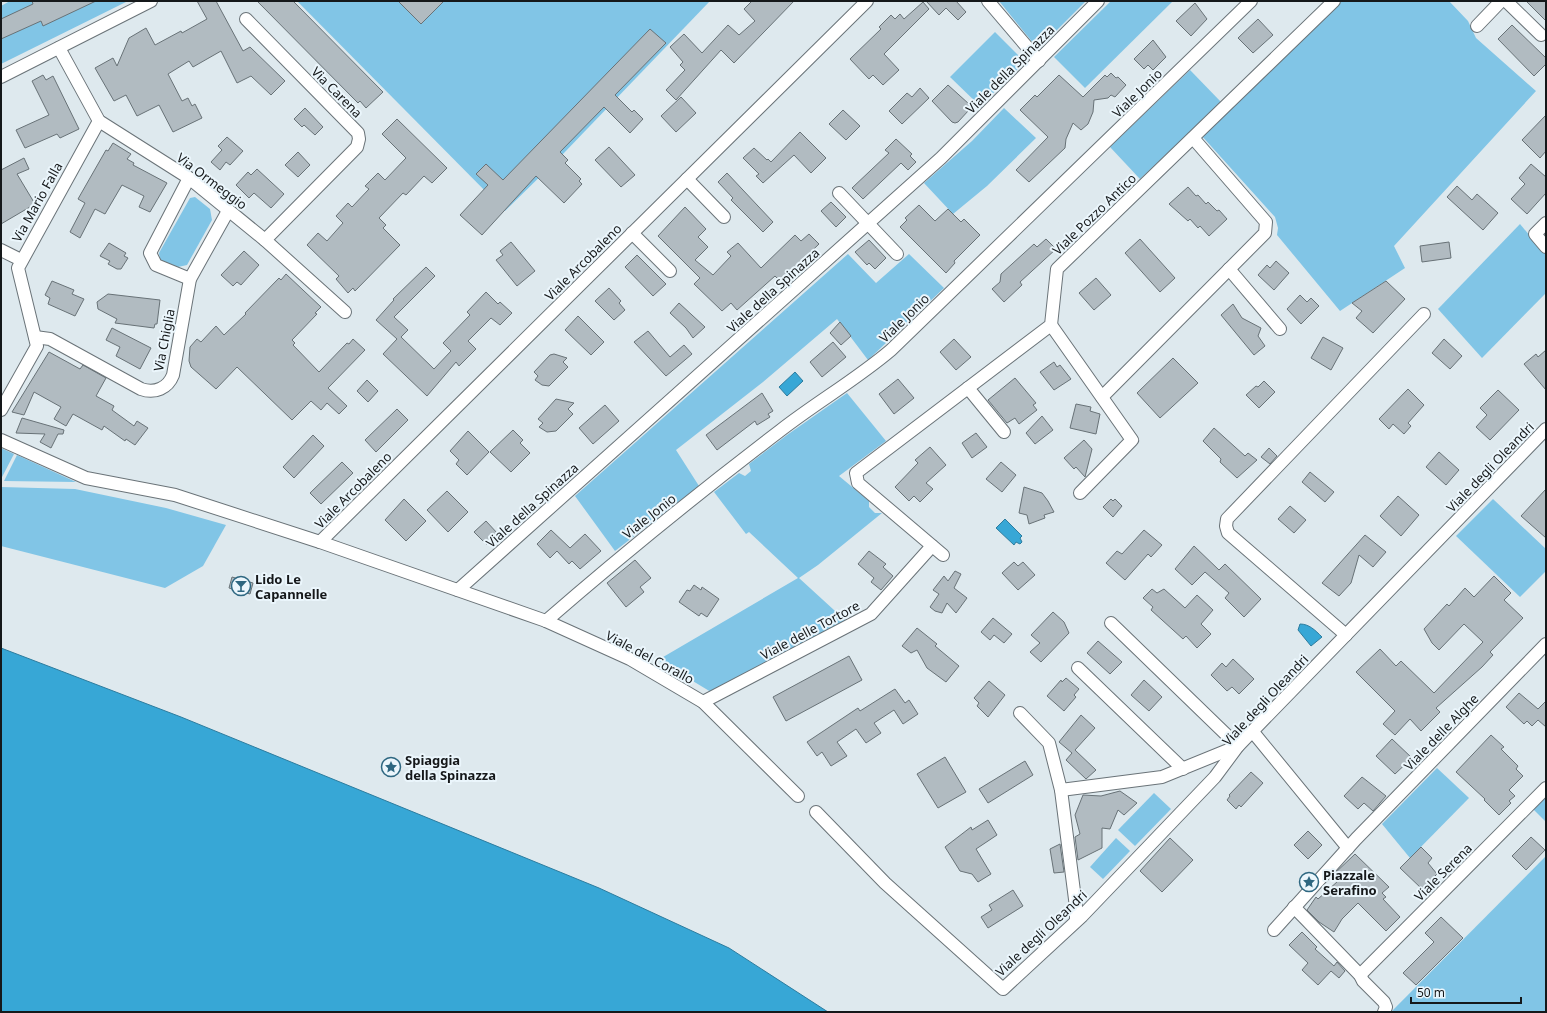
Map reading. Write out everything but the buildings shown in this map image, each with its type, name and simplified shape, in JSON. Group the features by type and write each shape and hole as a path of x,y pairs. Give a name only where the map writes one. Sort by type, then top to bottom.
{"street":[{"path":"1,77 151,1"},
{"name":"Viale Arcobaleno","path":"320,542 867,1"},
{"path":"988,1 1039,61"},
{"name":"Viale della Spinazza","path":"458,590 941,158 1098,1"},
{"name":"Viale Jonio","path":"546,621 620,556 782,429 872,366 891,350 1252,1"},
{"name":"Viale Pozzo Antico","path":"1052,325 1057,269 1334,1"},
{"path":"1477,26 1502,1"},
{"path":"1506,1 1541,35"},
{"name":"Via Carena","path":"246,19 358,133 359,139 357,147 265,240"},
{"name":"Via Ormeggio","path":"59,48 99,121 189,178 265,240 345,312"},
{"name":"Via Mario Falla","path":"1,410 37,346 18,268 20,260 99,121"},
{"path":"1102,397 1265,233 1266,222 1193,138"},
{"path":"189,178 150,253 156,265 190,279"},
{"path":"687,179 724,217"},
{"path":"839,193 897,254"},
{"name":"Via Chiglia","path":"35,337 50,339 141,389 154,390 163,388 170,383 173,375 190,279 228,211"},
{"path":"1546,223 1535,234 1546,247"},
{"path":"632,233 670,271"},
{"path":"1,250 20,260"},
{"path":"1229,269 1280,329"},
{"path":"1346,635 1228,533 1226,526 1227,519 1424,314"},
{"path":"943,555 858,483 856,473 1052,325 1132,440 1080,492"},
{"path":"968,388 1004,432"},
{"name":"Viale degli Oleandri","path":"816,812 885,883 1003,989 1076,920 1215,777 1238,746 1546,429"},
{"name":"Viale del Corallo","path":"1,440 86,478 170,494 320,542 546,621 630,659 704,702 798,796"},
{"name":"Viale delle Tortore","path":"704,702 871,614 932,546"},
{"path":"1061,790 1162,776 1238,746 1111,622"},
{"name":"Viale delle Alghe","path":"1274,930 1352,843 1546,644"},
{"path":"1078,668 1183,769"},
{"path":"1020,713 1049,743 1061,790 1076,907 1076,920"},
{"path":"1253,732 1352,843"},
{"name":"Viale Serena","path":"1360,975 1546,788"},
{"path":"1294,907 1384,1002 1386,1007 1384,1012"}],"shaded area":[{"path":"10,1 128,1 1,64 1,6"},
{"path":"297,1 710,1 563,154 505,211"},
{"path":"999,1 1086,1 1038,49"},
{"path":"1111,1 1173,1 1085,88 1054,57"},
{"path":"1341,1 1449,1 1468,21 1476,38 1536,91 1394,246 1405,268 1340,311 1277,235 1278,228 1275,217 1201,135"},
{"path":"995,32 1025,62 980,106 950,77"},
{"path":"1190,70 1221,102 1140,179 1110,147"},
{"path":"1004,108 1036,138 987,186 953,214 924,183 972,141"},
{"path":"195,197 210,209 212,220 187,265 178,267 160,260 159,253 190,198"},
{"path":"1520,224 1546,255 1546,293 1482,358 1438,309"},
{"path":"848,254 876,283 909,254 944,288 868,360 837,319 763,382 676,450 699,486 615,551 575,496"},
{"path":"795,372 803,381 787,396 779,387"},
{"path":"847,393 886,441 839,476 869,501 869,507 875,513 882,513 818,565 799,578 846,621 711,692 658,660 798,578 749,532 746,534 714,492 739,473 745,476 751,471 749,464"},
{"path":"1,448 14,454 1,479"},
{"path":"17,455 76,482 4,481"},
{"path":"1,487 75,489 166,508 226,525 203,566 165,588 1,546"},
{"path":"1493,499 1546,549 1546,571 1520,597 1456,536"},
{"path":"1005,519 1022,536 1020,538 1022,542 1020,544 1016,542 1014,545 996,528"},
{"path":"1300,624 1309,626 1322,637 1311,646 1298,630"},
{"path":"1,648 181,717 599,888 729,948 828,1012 1,1012"},
{"path":"1437,768 1469,798 1410,858 1382,824"},
{"path":"1154,793 1171,809 1135,846 1118,830"},
{"path":"1546,796 1546,822 1533,809"},
{"path":"1116,838 1130,851 1103,879 1090,867"},
{"path":"1546,856 1546,1012 1391,1012"}],"place":[{"name":"Lido Le Capannelle","path":"241,586"},
{"name":"Spiaggia della Spinazza","path":"391,767"},
{"name":"Piazzale Serafino","path":"1309,882"}]}
